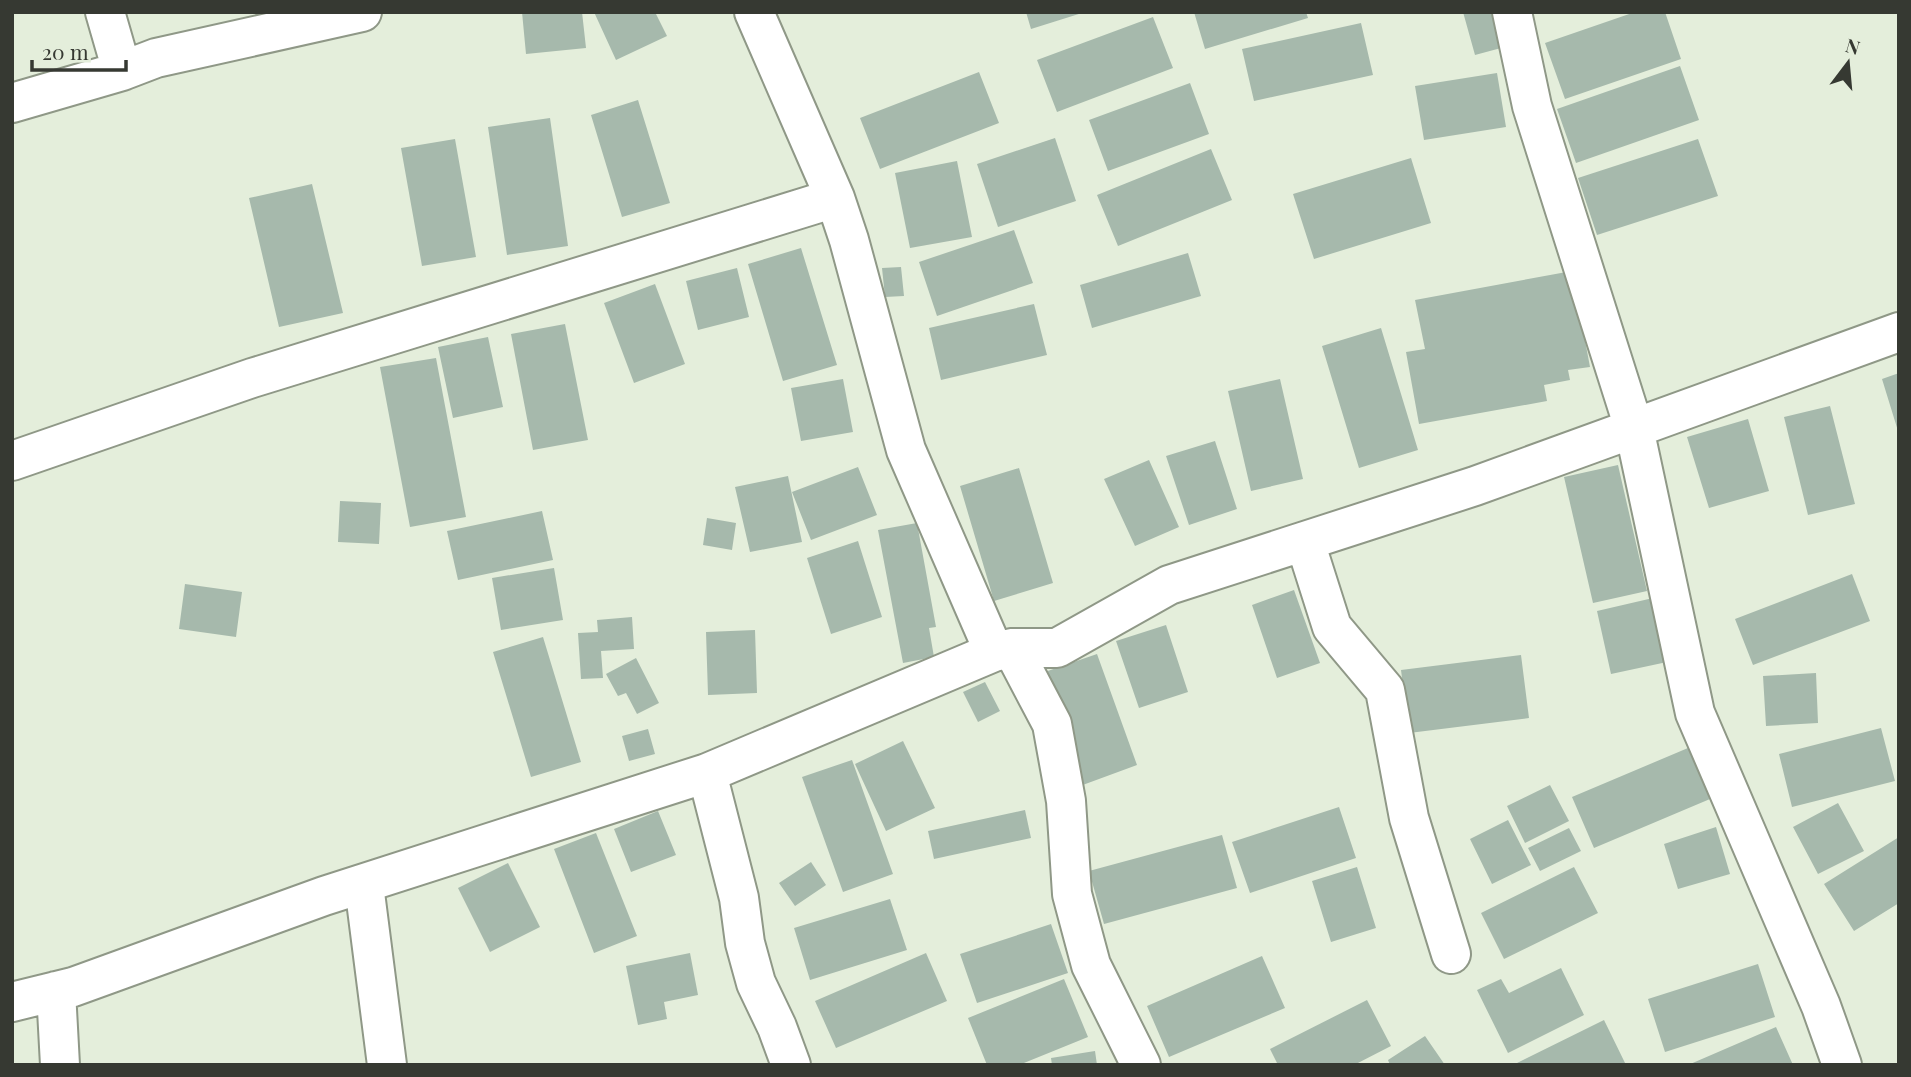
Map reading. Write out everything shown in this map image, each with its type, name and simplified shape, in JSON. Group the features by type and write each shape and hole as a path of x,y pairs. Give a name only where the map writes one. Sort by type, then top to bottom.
{"street":[{"path":"105,12 122,71"},
{"path":"12,103 122,71 156,58 362,12"},
{"path":"754,12 835,198 906,450 1003,650 1052,723 1066,801 1072,894 1091,965 1140,1065"},
{"path":"1511,12 1532,106 1634,428 1695,713 1821,1006 1842,1065"},
{"path":"12,461 265,374 835,198"},
{"path":"12,1002 73,987 324,896 707,773 1003,650 1058,648 1169,585 1475,486 1899,332"},
{"path":"1305,542 1332,627 1385,690 1409,818 1451,954"},
{"path":"707,773 739,898 745,943 756,983 777,1027 790,1065"},
{"path":"364,884 387,1065"},
{"path":"56,991 60,1065"}],"building":[{"path":"522,12 582,12 586,48 526,54"},
{"path":"594,12 655,12 667,36 616,60"},
{"path":"1026,12 1082,12 1082,13 1031,29"},
{"path":"1194,12 1306,12 1308,18 1205,49"},
{"path":"1463,12 1491,12 1501,48 1475,55"},
{"path":"1635,12 1665,12 1681,59 1565,99 1545,43"},
{"path":"1153,17 1173,68 1057,112 1037,60"},
{"path":"1361,23 1373,75 1254,101 1242,49"},
{"path":"1680,66 1699,120 1576,163 1557,109"},
{"path":"979,72 999,123 880,169 860,118"},
{"path":"1497,73 1506,127 1424,140 1415,86"},
{"path":"1190,83 1209,134 1108,171 1089,120"},
{"path":"638,100 670,203 622,217 591,115"},
{"path":"550,118 568,246 507,255 488,127"},
{"path":"1055,138 1076,201 998,227 977,164"},
{"path":"455,139 476,257 422,266 401,148"},
{"path":"1698,139 1718,196 1597,235 1578,178"},
{"path":"1211,149 1232,200 1118,246 1097,195"},
{"path":"1411,158 1431,223 1314,259 1293,194"},
{"path":"957,161 972,237 910,248 895,173"},
{"path":"312,184 343,313 279,327 249,198"},
{"path":"1014,230 1033,283 937,316 919,262"},
{"path":"801,248 837,365 783,381 748,264"},
{"path":"1188,253 1201,296 1092,328 1080,285"},
{"path":"901,267 904,296 885,297 882,268"},
{"path":"737,268 749,317 698,330 686,281"},
{"path":"1572,271 1590,367 1568,370 1570,380 1544,385 1547,401 1419,424 1406,352 1425,349 1415,300"},
{"path":"655,284 685,364 634,383 604,303"},
{"path":"1034,304 1047,355 941,380 929,328"},
{"path":"565,324 588,440 533,450 511,334"},
{"path":"1381,328 1418,450 1359,468 1322,346"},
{"path":"488,337 503,407 453,418 438,347"},
{"path":"436,358 466,517 410,527 380,367"},
{"path":"1899,373 1899,431 1898,431 1882,379"},
{"path":"843,379 853,432 801,441 791,388"},
{"path":"1280,379 1303,479 1251,491 1228,391"},
{"path":"1830,406 1855,504 1808,515 1784,417"},
{"path":"1748,419 1769,491 1709,508 1687,437"},
{"path":"1215,441 1237,509 1189,525 1166,456"},
{"path":"1149,460 1179,527 1135,546 1104,479"},
{"path":"1618,465 1647,591 1593,603 1564,477"},
{"path":"858,467 877,515 811,540 792,492"},
{"path":"1019,468 1053,583 994,601 960,486"},
{"path":"788,476 802,542 750,552 735,487"},
{"path":"340,501 381,503 379,544 338,542"},
{"path":"542,511 553,560 458,580 447,531"},
{"path":"707,518 736,523 732,550 703,545"},
{"path":"917,523 936,627 929,628 934,657 903,663 878,530"},
{"path":"858,541 882,617 831,634 807,558"},
{"path":"554,568 563,620 501,630 492,578"},
{"path":"1852,574 1870,621 1753,665 1735,619"},
{"path":"185,584 242,592 236,637 179,629"},
{"path":"1294,590 1320,663 1277,678 1252,605"},
{"path":"1653,598 1667,662 1611,674 1597,611"},
{"path":"632,617 634,649 601,651 603,678 581,679 578,633 598,632 597,620"},
{"path":"1166,625 1188,692 1139,708 1116,641"},
{"path":"755,630 757,693 708,695 706,632"},
{"path":"543,637 581,762 531,777 493,652"},
{"path":"1097,654 1137,765 1080,786 1039,674"},
{"path":"1521,655 1529,718 1409,733 1401,670"},
{"path":"636,658 659,703 637,714 626,693 618,696 606,674"},
{"path":"1816,673 1818,723 1766,726 1763,676"},
{"path":"985,682 1000,711 978,722 963,692"},
{"path":"1881,728 1895,781 1792,807 1779,754"},
{"path":"648,729 655,754 629,761 622,736"},
{"path":"903,741 935,808 886,831 855,764"},
{"path":"1688,748 1710,799 1594,848 1572,797"},
{"path":"852,760 893,874 843,892 802,777"},
{"path":"1550,785 1569,821 1525,843 1507,806"},
{"path":"1838,803 1864,851 1818,874 1793,827"},
{"path":"1339,807 1356,858 1250,893 1232,842"},
{"path":"1025,810 1031,838 934,859 928,831"},
{"path":"658,811 676,855 631,872 614,829"},
{"path":"1508,820 1531,865 1492,884 1470,839"},
{"path":"1716,827 1730,874 1678,889 1664,844"},
{"path":"1569,828 1581,851 1540,871 1528,848"},
{"path":"596,833 637,936 594,953 554,849"},
{"path":"1222,835 1237,888 1104,924 1089,871"},
{"path":"1899,837 1899,903 1854,931 1824,884"},
{"path":"811,862 826,885 795,906 779,883"},
{"path":"508,863 540,927 490,952 458,888"},
{"path":"1357,867 1376,928 1331,942 1312,881"},
{"path":"1574,867 1598,913 1504,959 1481,913"},
{"path":"890,899 907,950 810,980 794,928"},
{"path":"1051,924 1068,973 977,1003 960,954"},
{"path":"690,953 698,995 664,1002 667,1019 638,1025 626,966"},
{"path":"926,953 947,1001 836,1048 815,1001"},
{"path":"1262,956 1285,1008 1169,1057 1147,1006"},
{"path":"1758,964 1775,1017 1665,1052 1648,999"},
{"path":"1561,968 1584,1015 1508,1053 1477,990 1501,979 1509,993"},
{"path":"1064,979 1088,1037 1019,1065 987,1065 968,1018"},
{"path":"1367,1000 1391,1046 1354,1065 1278,1065 1270,1049"},
{"path":"1604,1020 1626,1065 1513,1065"},
{"path":"1776,1027 1793,1065 1688,1065"},
{"path":"1425,1036 1445,1065 1390,1065 1388,1060"},
{"path":"1095,1051 1097,1065 1052,1065 1051,1058"}]}
